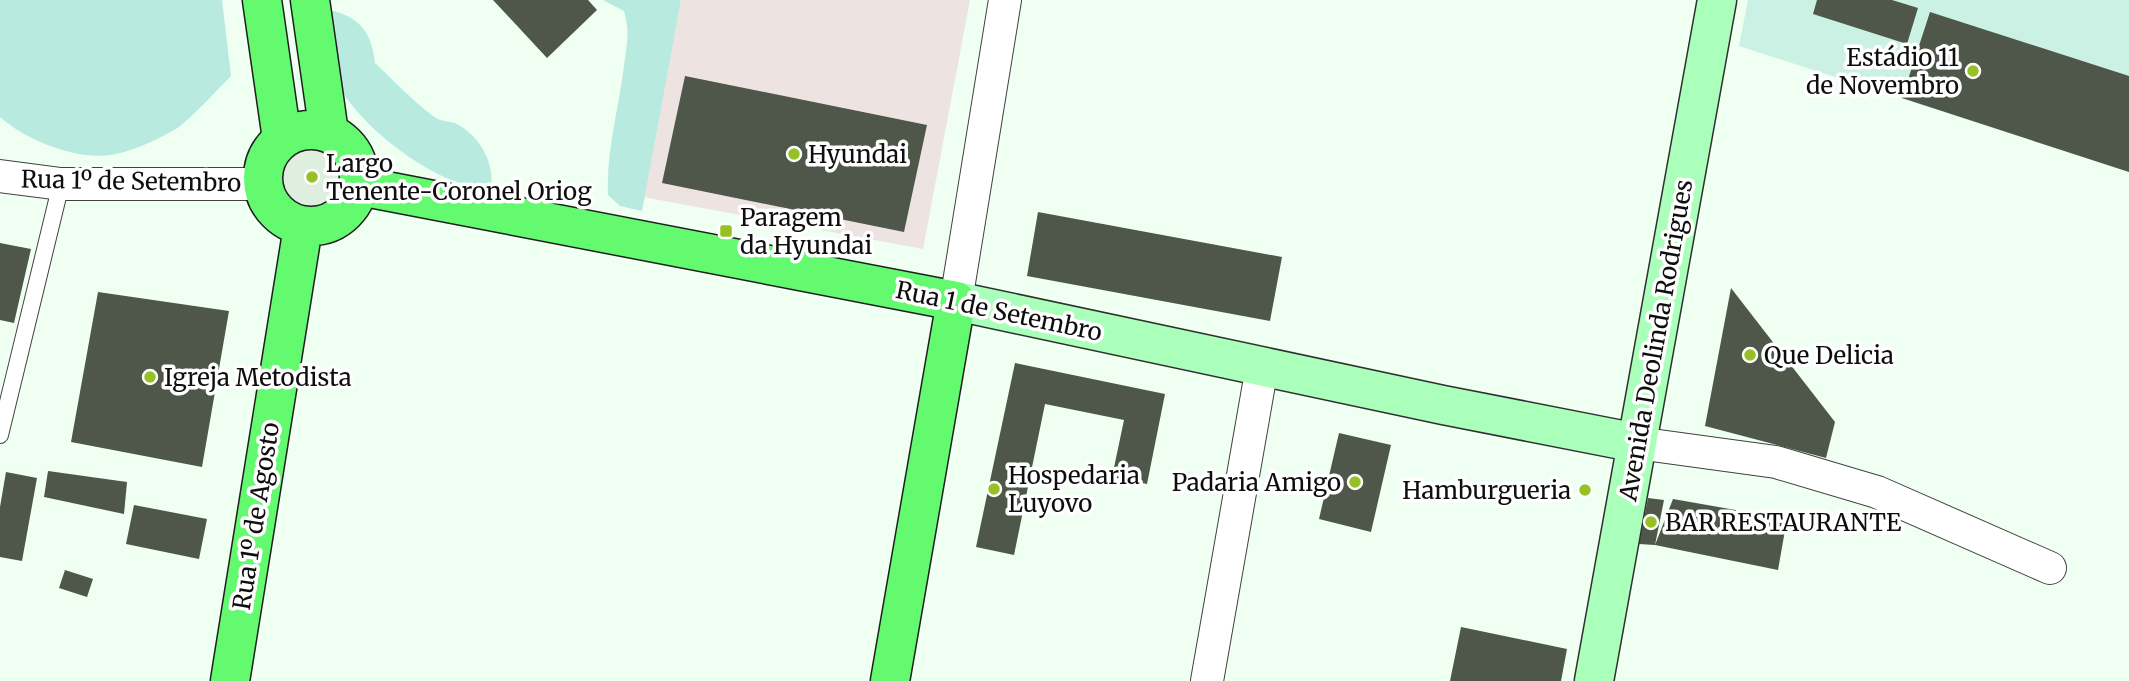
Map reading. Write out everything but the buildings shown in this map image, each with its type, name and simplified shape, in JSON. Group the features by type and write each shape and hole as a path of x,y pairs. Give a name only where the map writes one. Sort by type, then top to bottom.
{"main road":[{"path":"262,0 282,139"},
{"path":"310,0 329,133"},
{"path":"313,129 329,133 344,142 354,154 360,170 360,186 355,201 346,213 333,222 318,227 303,227 288,222 276,212 267,199 263,184 267,160 282,139 296,132 313,129"},
{"name":"Rua 1 de Setembro","path":"360,186 956,302"},
{"name":"Rua 1º de Agosto","path":"230,681 303,227"},
{"path":"890,681 956,302"}],"street":[{"path":"956,302 1005,0"},
{"name":"Avenida Deolinda Rodrigues","path":"1594,681 1717,0"},
{"name":"Rua 1º de Setembro","path":"0,176 61,184 263,184"},
{"name":"Rua 1 de Setembro","path":"956,302 1443,405 1637,443"},
{"path":"1207,681 1262,367"},
{"path":"1637,443 1776,462 1877,492 2050,568"}],"lane":[{"path":"0,435 61,184"}],"shaded area":[{"path":"0,0 222,0 231,76 176,129 139,147 102,156 54,148 24,134 0,117"},
{"path":"603,0 681,0 642,211 620,206 608,195 611,146 627,32 624,11"},
{"path":"681,0 970,0 923,249 643,197"},
{"name":"Estádio 11 de Novembro","path":"1748,0 2129,0 2129,172 1739,46"},
{"path":"334,11 352,19 364,30 371,44 375,63 413,99 436,118 457,124 472,135 488,159 491,188 459,182 432,171 396,147 362,117 348,101 330,66 322,12"},
{"name":"Largo Tenente-Coronel Oriog","path":"312,147 334,156 343,178 334,200 312,209 290,200 281,178 290,156"}],"place":[{"name":"Estádio 11 de Novembro","path":"1973,71"},
{"name":"Hyundai","path":"794,154"},
{"name":"Largo Tenente-Coronel Oriog","path":"312,177"},
{"name":"Paragem da Hyundai","path":"726,231"},
{"name":"Que Delicia","path":"1750,355"},
{"name":"Igreja Metodista","path":"150,377"},
{"name":"Padaria Amigo","path":"1355,482"},
{"name":"Hospedaria Luyovo","path":"994,489"},
{"name":"Hamburgueria","path":"1585,490"},
{"name":"BAR RESTAURANTE","path":"1651,522"}]}
